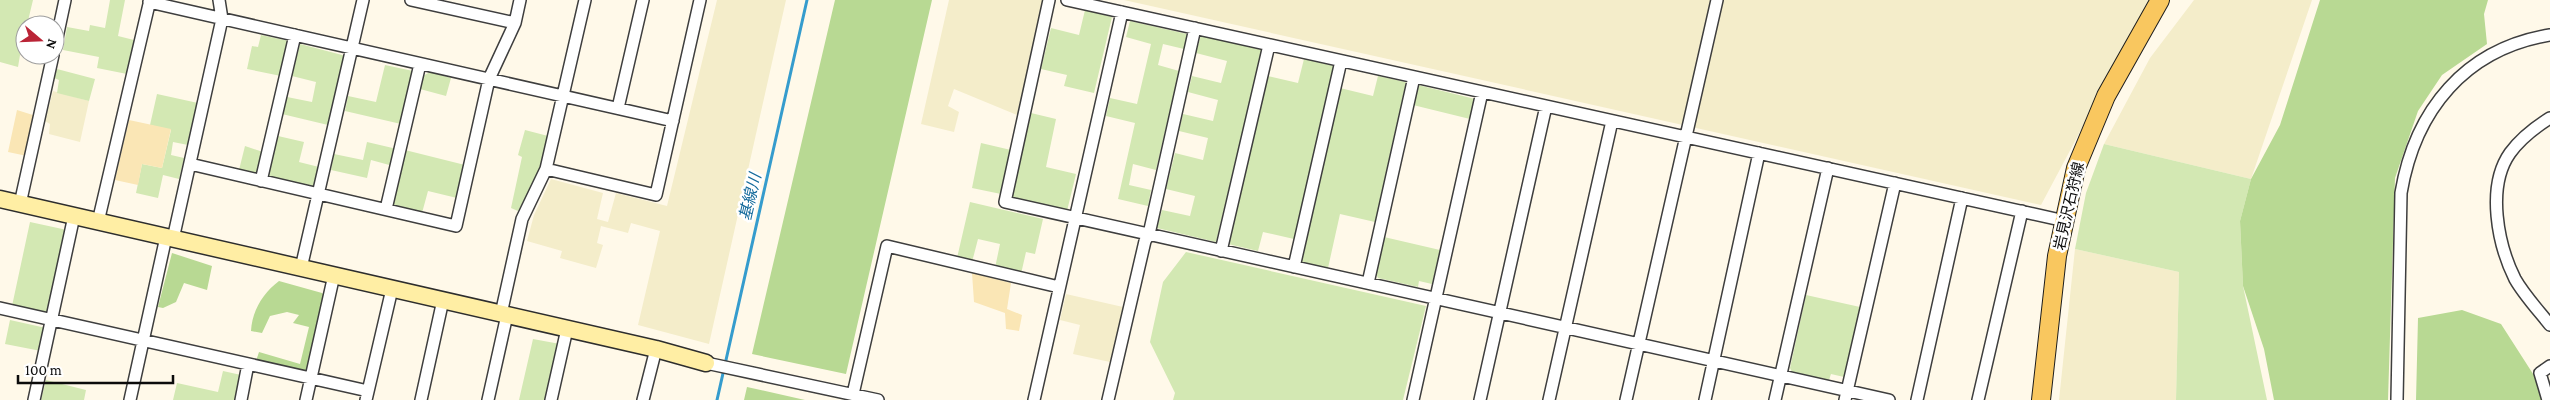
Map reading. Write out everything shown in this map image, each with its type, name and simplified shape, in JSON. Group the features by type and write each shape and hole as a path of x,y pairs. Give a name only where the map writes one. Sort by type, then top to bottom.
{"main road":[{"name":"岩見沢石狩線","path":"2041,400 2057,256 2076,168 2106,96 2160,0"}],"street":[{"path":"62,15 66,0"},
{"path":"130,400 190,164 222,19 218,0"},
{"path":"301,268 363,0"},
{"path":"411,0 515,24"},
{"path":"190,164 456,226 489,79 515,24 520,0"},
{"path":"488,400 522,219 546,169 585,0"},
{"path":"618,108 643,0"},
{"path":"546,169 656,195 700,0"},
{"path":"1049,0 1005,202 1781,376 1846,395 1889,400"},
{"path":"1067,0 2065,221"},
{"path":"1626,400 1717,0"},
{"path":"98,222 150,1 673,121"},
{"path":"1034,400 1122,12"},
{"path":"1108,400 1145,242 1149,234 1195,28"},
{"path":"2397,400 2401,193 2406,166 2422,125 2443,94 2468,69 2500,49 2530,38 2550,34"},
{"path":"262,181 295,35"},
{"path":"1221,250 1269,45"},
{"path":"1294,267 1341,61"},
{"path":"386,209 420,64"},
{"path":"20,204 51,65"},
{"path":"1368,283 1414,77"},
{"path":"1413,400 1482,92"},
{"path":"1480,400 1546,106"},
{"path":"2550,118 2526,134 2509,155 2500,178 2497,204 2502,244 2516,280 2550,325"},
{"path":"1549,400 1612,121"},
{"path":"1705,400 1759,153"},
{"path":"1775,400 1828,168"},
{"path":"1846,395 1895,183"},
{"path":"1917,400 1962,198"},
{"path":"0,199 656,349 706,363 878,400"},
{"path":"1978,400 2022,212"},
{"path":"34,400 74,216"},
{"path":"853,394 887,246 1059,287"},
{"path":"306,400 334,275"},
{"path":"0,308 311,378 367,396 392,289"},
{"path":"421,400 443,300"},
{"path":"551,400 567,329"},
{"path":"644,400 656,349"},
{"path":"240,400 248,364"},
{"path":"2548,400 2540,373 2550,366"}],"shaded area":[{"path":"717,0 786,0 709,344 638,325 660,231 631,223 628,233 601,226 597,243 603,245 596,268 560,258 562,251 527,241 534,215 551,179 603,193 597,219 608,222 616,193 667,206"},
{"path":"949,0 1043,0 1017,115 954,89 948,106 959,112 954,132 921,124"},
{"path":"1124,0 2158,0 2140,19 2041,205"},
{"path":"2194,0 2312,0 2251,179 2104,144 2150,58"},
{"path":"53,91 89,101 80,142 49,134 50,124 45,121"},
{"path":"2075,249 2179,272 2176,400 2059,400"},
{"path":"1066,294 1123,307 1110,362 1073,354 1080,325 1060,320"}],"green space":[{"path":"0,0 33,0 29,15 15,15 15,65 18,65 18,67 0,62"},
{"path":"110,0 125,0 118,36 134,40 127,74 97,68 99,57 65,50 67,27 89,31 90,25 105,28"},
{"path":"835,0 932,0 846,374 752,354"},
{"path":"2320,0 2488,0 2484,14 2487,44 2442,75 2418,111 2395,178 2388,400 2274,400 2264,349 2243,286 2240,221 2251,179 2280,125"},
{"path":"1085,10 1112,17 1094,93 1064,86 1067,75 1041,69 1051,28 1079,35"},
{"path":"1130,21 1187,34 1184,49 1163,44 1158,65 1179,71 1156,170 1133,164 1129,185 1151,190 1148,206 1118,199 1135,123 1106,116 1110,98 1137,104 1151,44 1126,37"},
{"path":"261,35 289,41 281,76 247,69 252,46 258,47"},
{"path":"1201,35 1262,50 1216,242 1157,228 1162,210 1190,216 1195,196 1166,189 1175,153 1203,160 1208,138 1179,131 1183,114 1213,121 1218,100 1188,92 1192,76 1221,83 1227,61 1196,53"},
{"path":"300,44 346,56 328,125 282,114 287,97 312,102 316,82 292,76"},
{"path":"1304,59 1334,66 1294,239 1263,232 1258,251 1228,244 1268,76 1298,83"},
{"path":"385,65 413,71 401,124 345,111 348,96 376,102"},
{"path":"57,69 95,79 89,101 57,93 59,80 54,78"},
{"path":"430,72 451,78 446,96 420,89 423,76"},
{"path":"1378,76 1406,82 1375,222 1340,214 1328,268 1302,262 1340,88 1373,96"},
{"path":"1418,85 1475,99 1470,119 1413,105"},
{"path":"157,94 198,103 188,145 173,142 171,155 184,158 179,179 163,175 158,198 136,193 142,164 162,168 171,130 150,125"},
{"path":"1031,113 1056,119 1046,167 1076,174 1067,211 1012,199"},
{"path":"525,130 548,136 541,168 518,211 511,208 522,157 518,155"},
{"path":"278,136 304,142 299,162 319,167 314,189 268,178"},
{"path":"367,142 397,149 393,166 371,160 367,178 331,170 334,154 363,160"},
{"path":"981,143 1011,150 1001,194 972,188"},
{"path":"2104,144 2251,179 2240,221 2243,286 2267,400 2176,400 2179,272 2075,249 2086,193"},
{"path":"245,146 263,152 259,173 253,174 239,170"},
{"path":"405,150 465,165 457,198 428,191 422,213 392,205"},
{"path":"970,202 1043,219 1035,254 1026,252 1021,274 995,268 1000,244 978,239 972,262 957,258"},
{"path":"30,222 67,230 48,314 12,306"},
{"path":"1384,237 1440,250 1432,284 1419,281 1418,287 1378,278 1376,274"},
{"path":"1186,252 1426,306 1403,400 1173,400 1175,393 1150,342 1163,282"},
{"path":"172,253 212,266 207,290 184,283 176,302 163,308 158,307"},
{"path":"279,281 322,293 326,297 310,368 306,374 256,361 259,352 300,364 309,327 293,323 299,315 287,312 270,316 262,333 251,331 259,303"},
{"path":"1806,295 1860,307 1844,377 1831,374 1829,380 1792,372 1790,368"},
{"path":"2462,310 2501,324 2535,377 2542,400 2416,400 2418,318"},
{"path":"10,320 46,328 41,351 5,344"},
{"path":"533,339 560,344 547,400 519,400"},
{"path":"223,371 241,375 236,400 173,400 177,383 218,392"},
{"path":"46,380 86,390 84,400 41,400"},
{"path":"747,387 805,400 744,400"}],"sand":[{"path":"17,110 36,116 27,156 8,152"},
{"path":"129,120 171,129 162,168 142,164 138,185 115,180"},
{"path":"972,273 1011,283 1007,309 1022,315 1019,331 1006,329 1005,313 974,302"}],"waterway":[{"name":"基線川","path":"717,400 807,0"}]}
